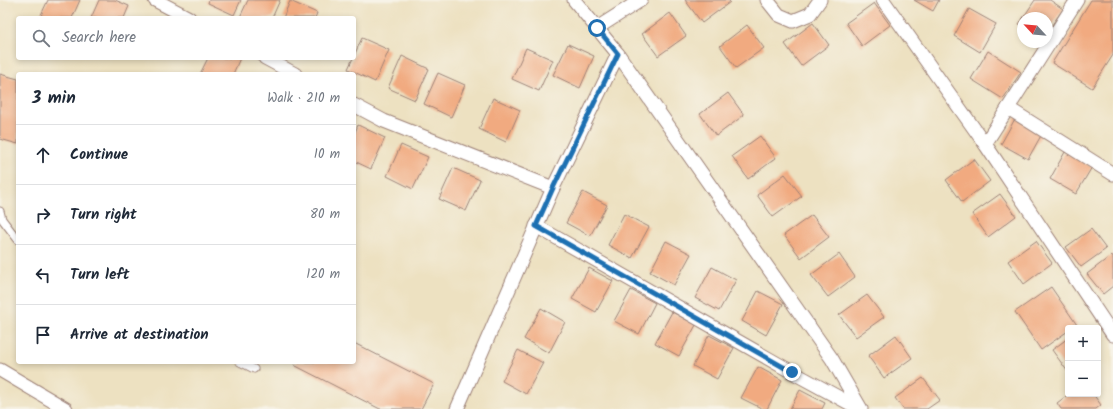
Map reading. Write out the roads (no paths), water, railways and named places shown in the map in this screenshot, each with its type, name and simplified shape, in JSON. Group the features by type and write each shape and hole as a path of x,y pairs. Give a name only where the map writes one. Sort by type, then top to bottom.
{"street":[{"path":"155,0 185,16"},
{"path":"574,0 618,54 832,359 860,409"},
{"path":"597,28 641,0"},
{"path":"767,0 779,15 793,21 810,14 820,0"},
{"path":"883,0 985,144 1113,335"},
{"path":"985,144 1077,0"},
{"path":"457,409 553,188 618,54"},
{"path":"269,60 291,72"},
{"path":"356,106 384,121 553,188"},
{"path":"1008,108 1113,174"},
{"path":"536,226 792,372 860,409"},
{"path":"0,370 66,409"}],"lane":[{"path":"0,211 2,218 16,237"},
{"path":"244,364 254,369"}]}
